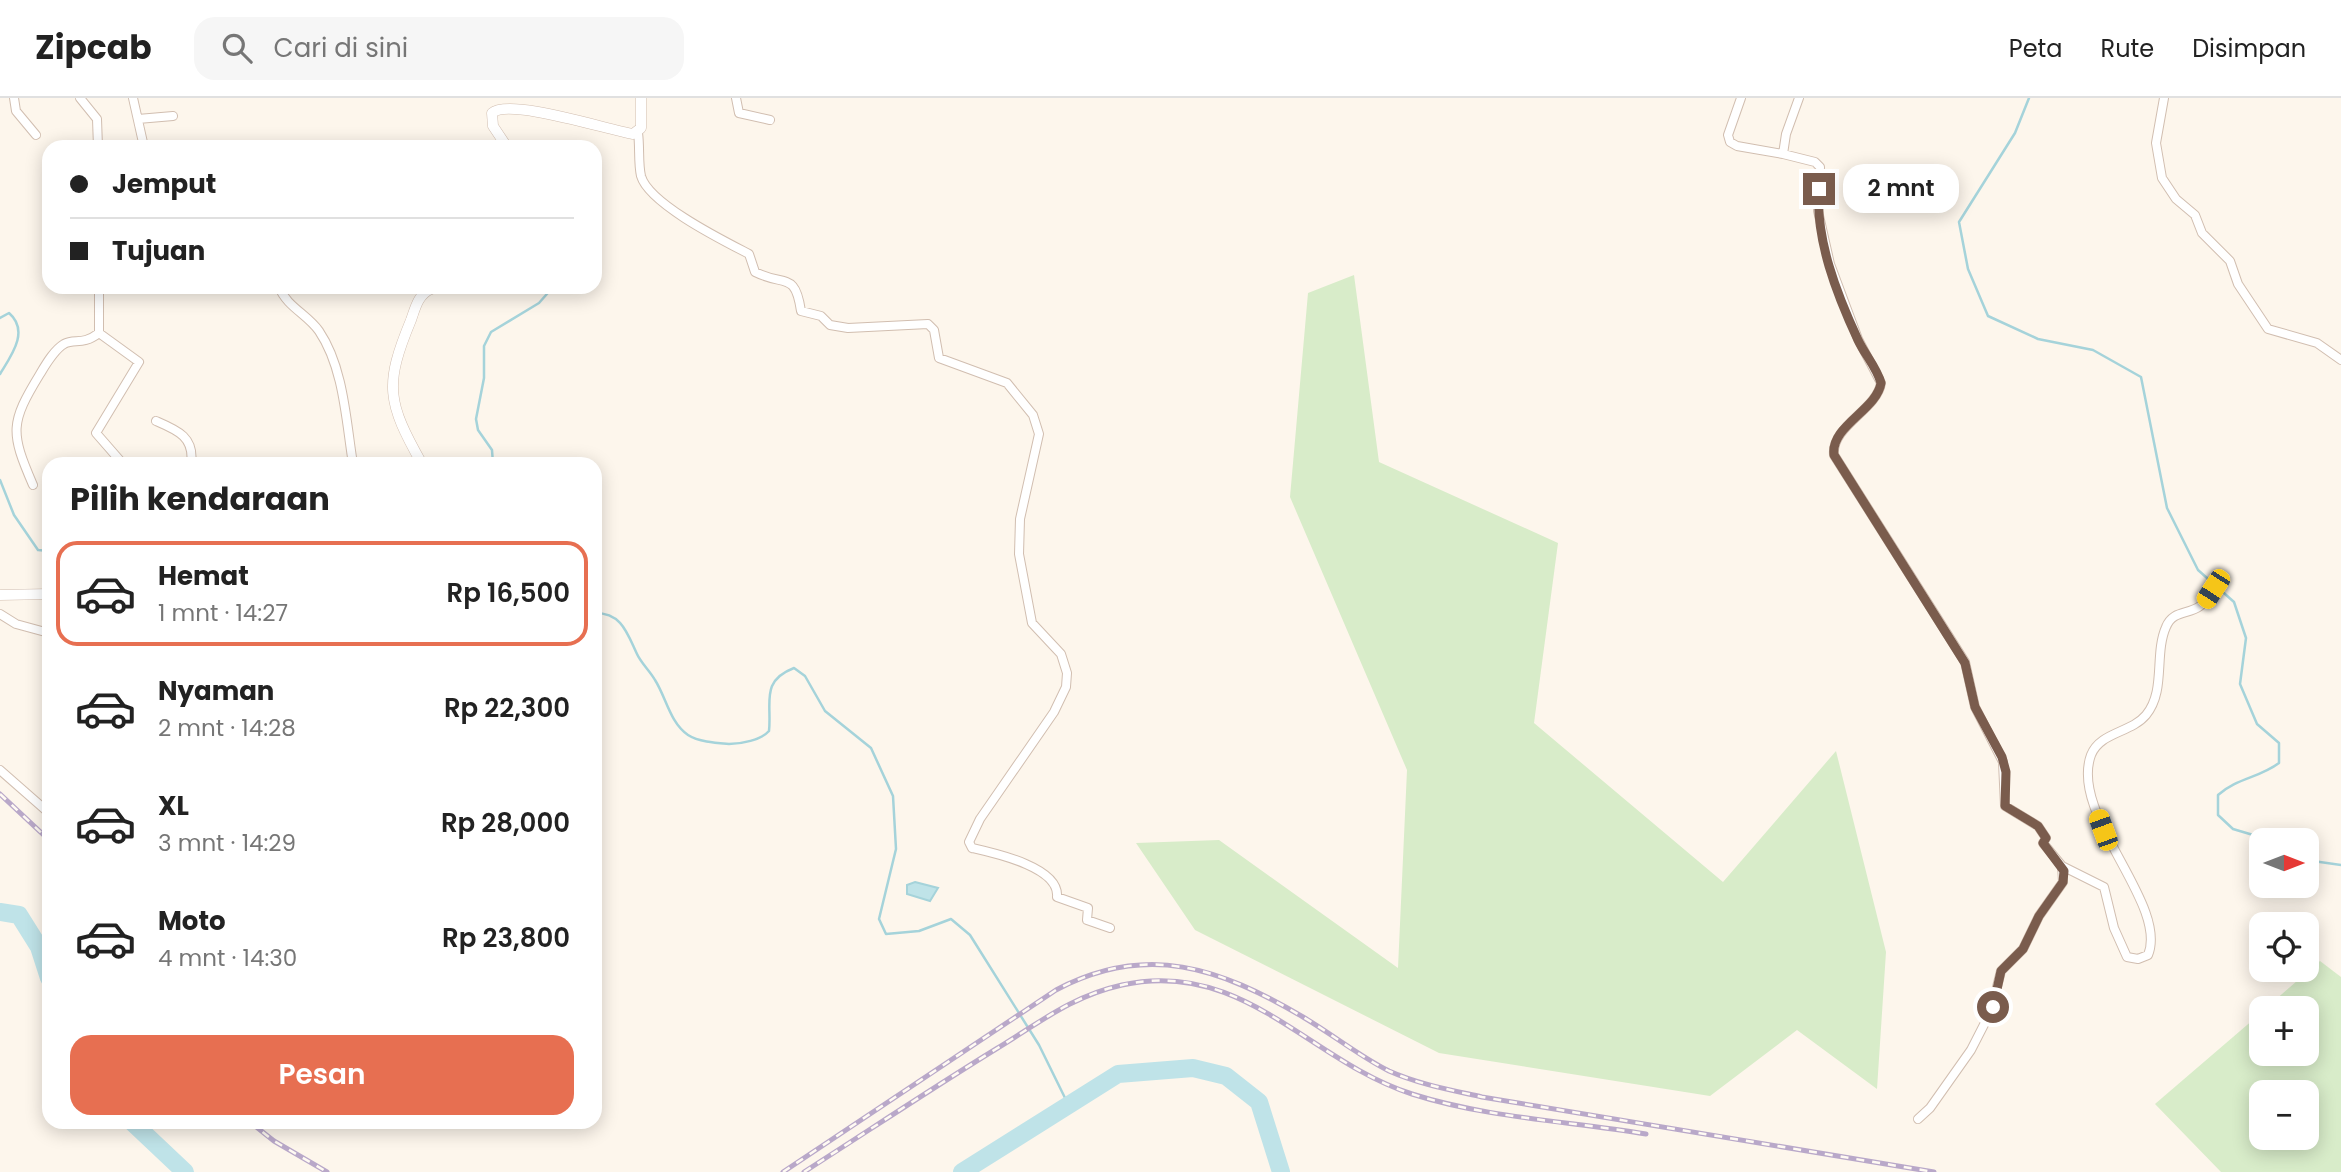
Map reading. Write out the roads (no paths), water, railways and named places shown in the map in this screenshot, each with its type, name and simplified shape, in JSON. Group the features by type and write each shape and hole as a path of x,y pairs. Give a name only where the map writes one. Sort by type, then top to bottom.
{"street":[{"path":"14,98 17,114 36,135"},
{"path":"80,98 97,120 98,140"},
{"path":"133,98 142,140"},
{"path":"640,98 641,128 638,132 641,175 654,193 698,227 749,254 753,271 794,286 799,293 801,311 821,316 830,325 844,328 928,324 934,330 939,358 961,369 1007,383 1033,415 1039,434 1020,519 1019,554 1032,623 1060,654 1067,680 1054,712 980,819 969,842 972,848 1029,866 1054,884 1057,897 1088,908 1088,920 1110,928"},
{"path":"736,98 739,113 770,120"},
{"path":"1741,98 1728,135 1730,142 1737,146 1815,162 1820,167 1818,211 1830,264 1858,339 1881,381 1878,394 1838,439 1834,455 1965,663 1975,707 2002,757 2006,772 2005,806 2038,826 2046,838 2043,843 2062,866 2065,876 2039,916 2023,949 1999,975 1992,1012 1971,1050 1930,1108 1918,1119"},
{"path":"1783,154 1787,130 1799,98"},
{"path":"2164,98 2156,154 2166,186 2195,215 2202,233 2230,261 2238,284 2268,329 2317,343 2341,360"},
{"path":"502,140 494,129 491,117 498,106 513,102 630,134 638,132"},
{"path":"138,119 173,116"},
{"path":"99,294 99,333"},
{"path":"283,294 288,304 317,329 332,358 342,392 352,457"},
{"path":"419,457 396,406 391,381 394,362 416,305 424,294"},
{"path":"99,333 139,362 96,433 117,457"},
{"path":"33,485 17,446 19,411 57,350 68,342 86,342 99,333"},
{"path":"156,421 185,436 191,443 191,457"},
{"path":"2062,866 2104,887 2114,928 2127,957 2138,959 2148,956 2151,943 2134,884 2103,830 2093,802 2089,770 2091,756 2097,744 2146,715 2156,694 2166,626 2176,614 2202,604 2213,589"},
{"path":"0,595 42,594"},
{"path":"0,614 16,624 42,631"},
{"path":"0,770 42,807"}],"water":[{"path":"915,882 938,888 930,901 907,894 907,885"}],"waterway":[{"path":"2029,98 2015,133 1959,222 1968,269 1988,316 2038,339 2093,350 2141,377 2167,508 2198,570 2234,602 2246,638 2240,684 2257,724 2279,743 2279,763 2218,795 2218,815 2233,829 2249,834"},
{"path":"492,457 492,450 478,430 476,419 484,378 484,346 491,332 539,303 547,294"},
{"path":"0,318 9,313 18,328 13,352 0,374"},
{"path":"0,480 14,515 38,550 42,550"},
{"path":"602,614 618,620 659,687 677,724 688,735 697,739 729,744 761,737 769,731 770,694 776,679 794,668 805,676 825,711 871,748 893,796 896,849 879,919 886,934 919,931 951,919 970,935 1039,1045 1068,1104"},
{"path":"2319,862 2341,865"},
{"path":"0,912 19,915 42,956"},
{"path":"962,1172 1118,1074 1193,1068 1226,1076 1259,1102 1281,1172"},
{"path":"139,1129 185,1172"}],"railway":[{"path":"0,794 42,833"},
{"path":"783,1172 1056,990 1089,975 1121,967 1152,965 1182,967 1242,985 1303,1017 1367,1059 1411,1080 1482,1097 1934,1172"},
{"path":"804,1172 1071,1003 1122,985 1165,981 1204,986 1240,999 1375,1079 1412,1094 1498,1114 1646,1134"},
{"path":"259,1129 327,1172"}]}
